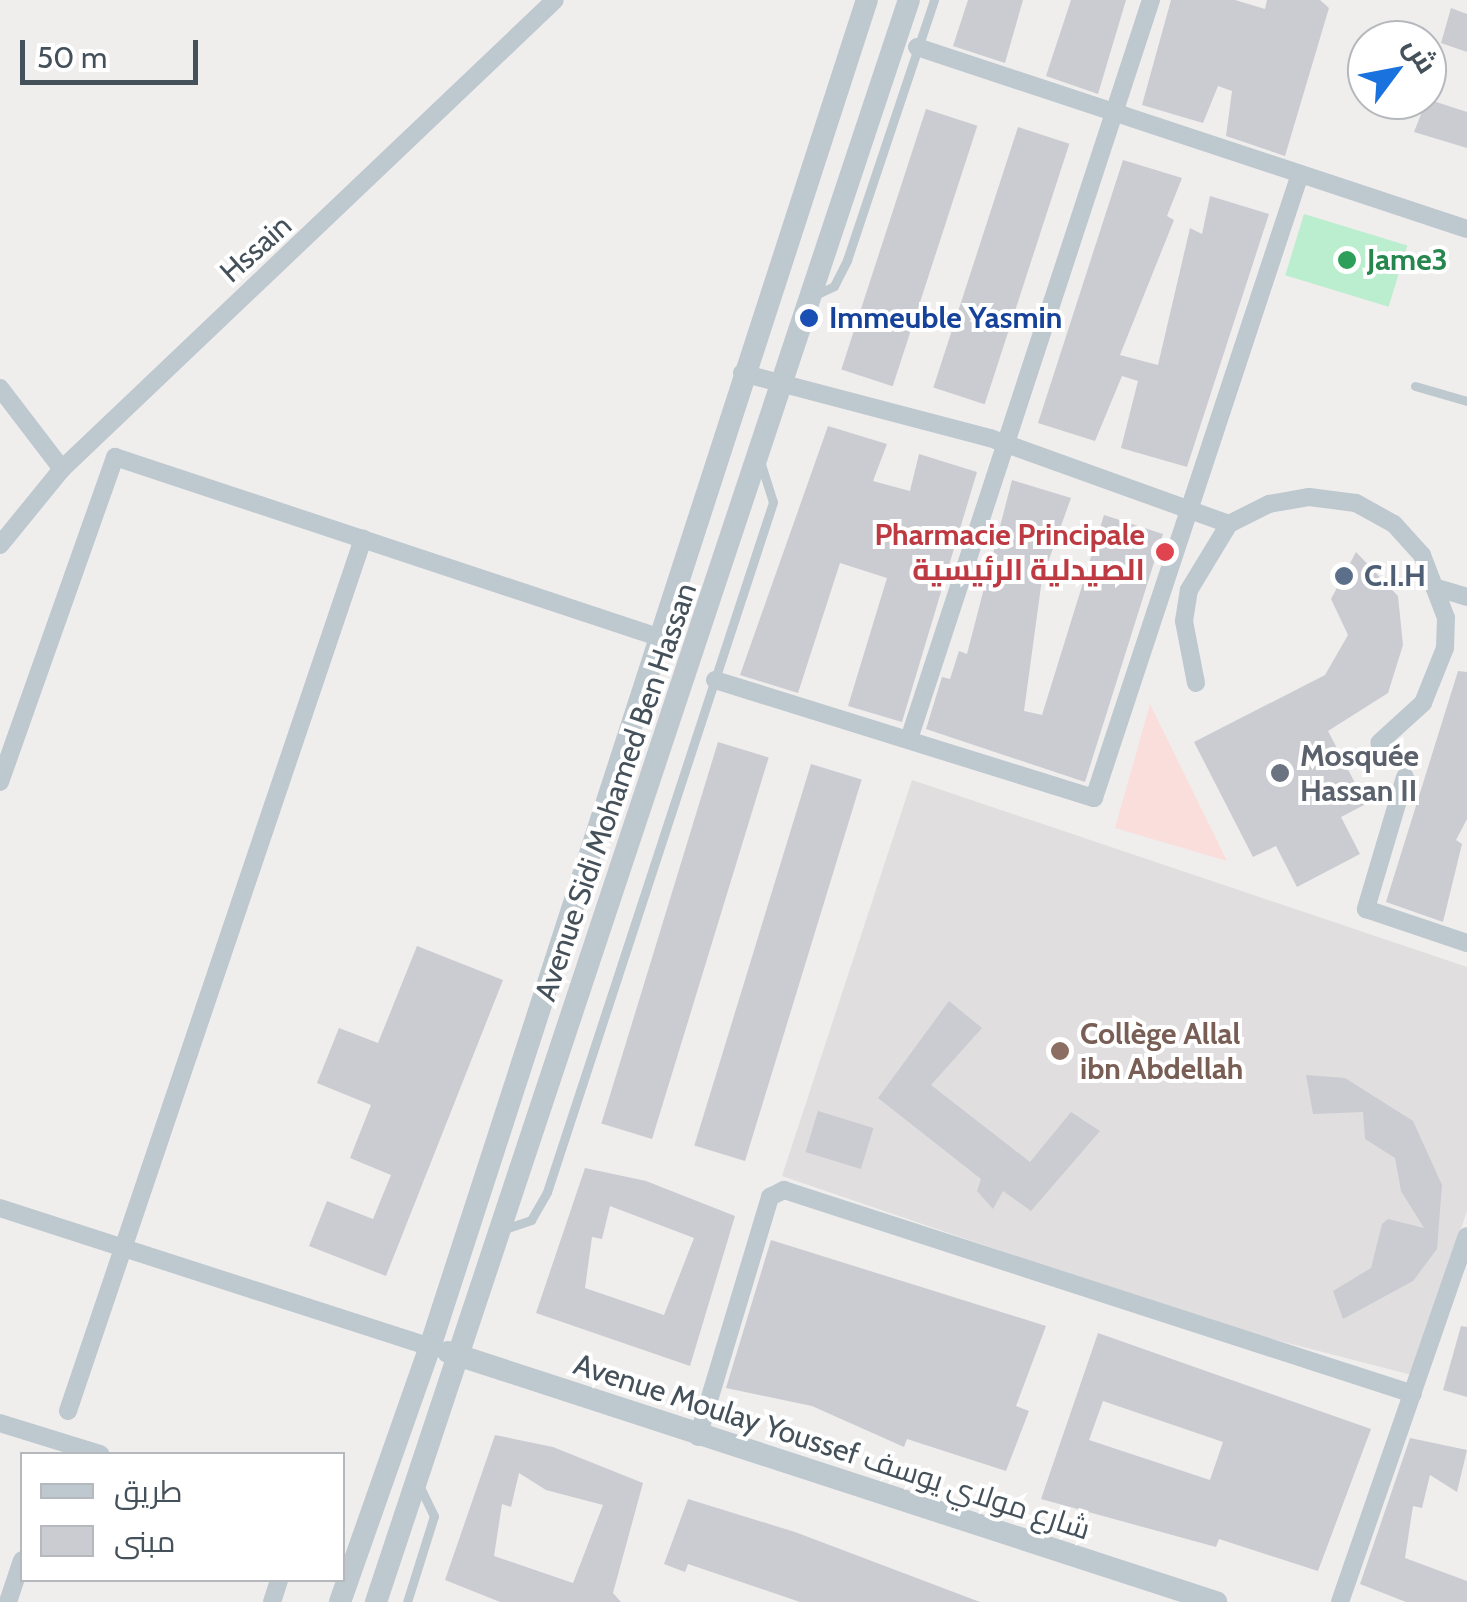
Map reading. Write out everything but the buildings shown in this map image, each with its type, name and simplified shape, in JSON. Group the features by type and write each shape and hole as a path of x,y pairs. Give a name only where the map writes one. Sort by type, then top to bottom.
{"street":[{"name":"Hssain","path":"0,546 62,470 555,0"},
{"name":"Avenue Sidi Mohamed Ben Hassan","path":"340,1602 430,1347 742,373 867,0"},
{"name":"Avenue Sidi Mohamed Ben Hassan","path":"376,1602 462,1356 909,0"},
{"path":"909,738 1011,445 1150,0"},
{"path":"918,47 1467,229"},
{"path":"715,680 1094,798 1300,174"},
{"path":"742,373 1011,445 1229,524"},
{"path":"0,388 62,470"},
{"path":"0,782 115,457 658,637"},
{"path":"1196,683 1186,653 1188,590 1229,524 1270,504 1309,497 1356,503 1394,524 1440,588 1445,648 1437,676 1413,714 1379,742"},
{"path":"68,1411 362,539"},
{"path":"1440,588 1467,597"},
{"path":"1405,777 1366,909 1467,944"},
{"path":"698,1437 770,1197 784,1190 1413,1394"},
{"path":"0,1208 127,1243 430,1347"},
{"path":"1340,1602 1467,1236"},
{"name":"Avenue Moulay Youssef شارع مولاي يوسف","path":"430,1347 1216,1602"},
{"path":"0,1423 60,1448 87,1452"},
{"path":"8,1602 20,1566"}],"lane":[{"path":"809,297 834,286 847,260 934,0"},
{"path":"1415,386 1467,401"},
{"path":"502,1230 531,1220 546,1192 774,502 759,458"},
{"path":"406,1602 434,1516 417,1480"}],"shaded area":[{"path":"1150,704 1227,861 1115,828"},
{"name":"Collège Allal ibn Abdellah","path":"912,780 1467,967 1467,1211 1412,1375 1214,1324 782,1176"}],"green space":[{"name":"Jame3","path":"1304,214 1407,246 1389,307 1285,275"}],"place":[{"name":"Jame3","path":"1347,260"},
{"name":"Immeuble Yasmin","path":"809,318"},
{"name":"Pharmacie Principale الصيدلية الرئيسية","path":"1165,552"},
{"name":"C.I.H","path":"1344,576"},
{"name":"Mosquée Hassan II","path":"1280,773"},
{"name":"Collège Allal ibn Abdellah","path":"1060,1051"}]}
